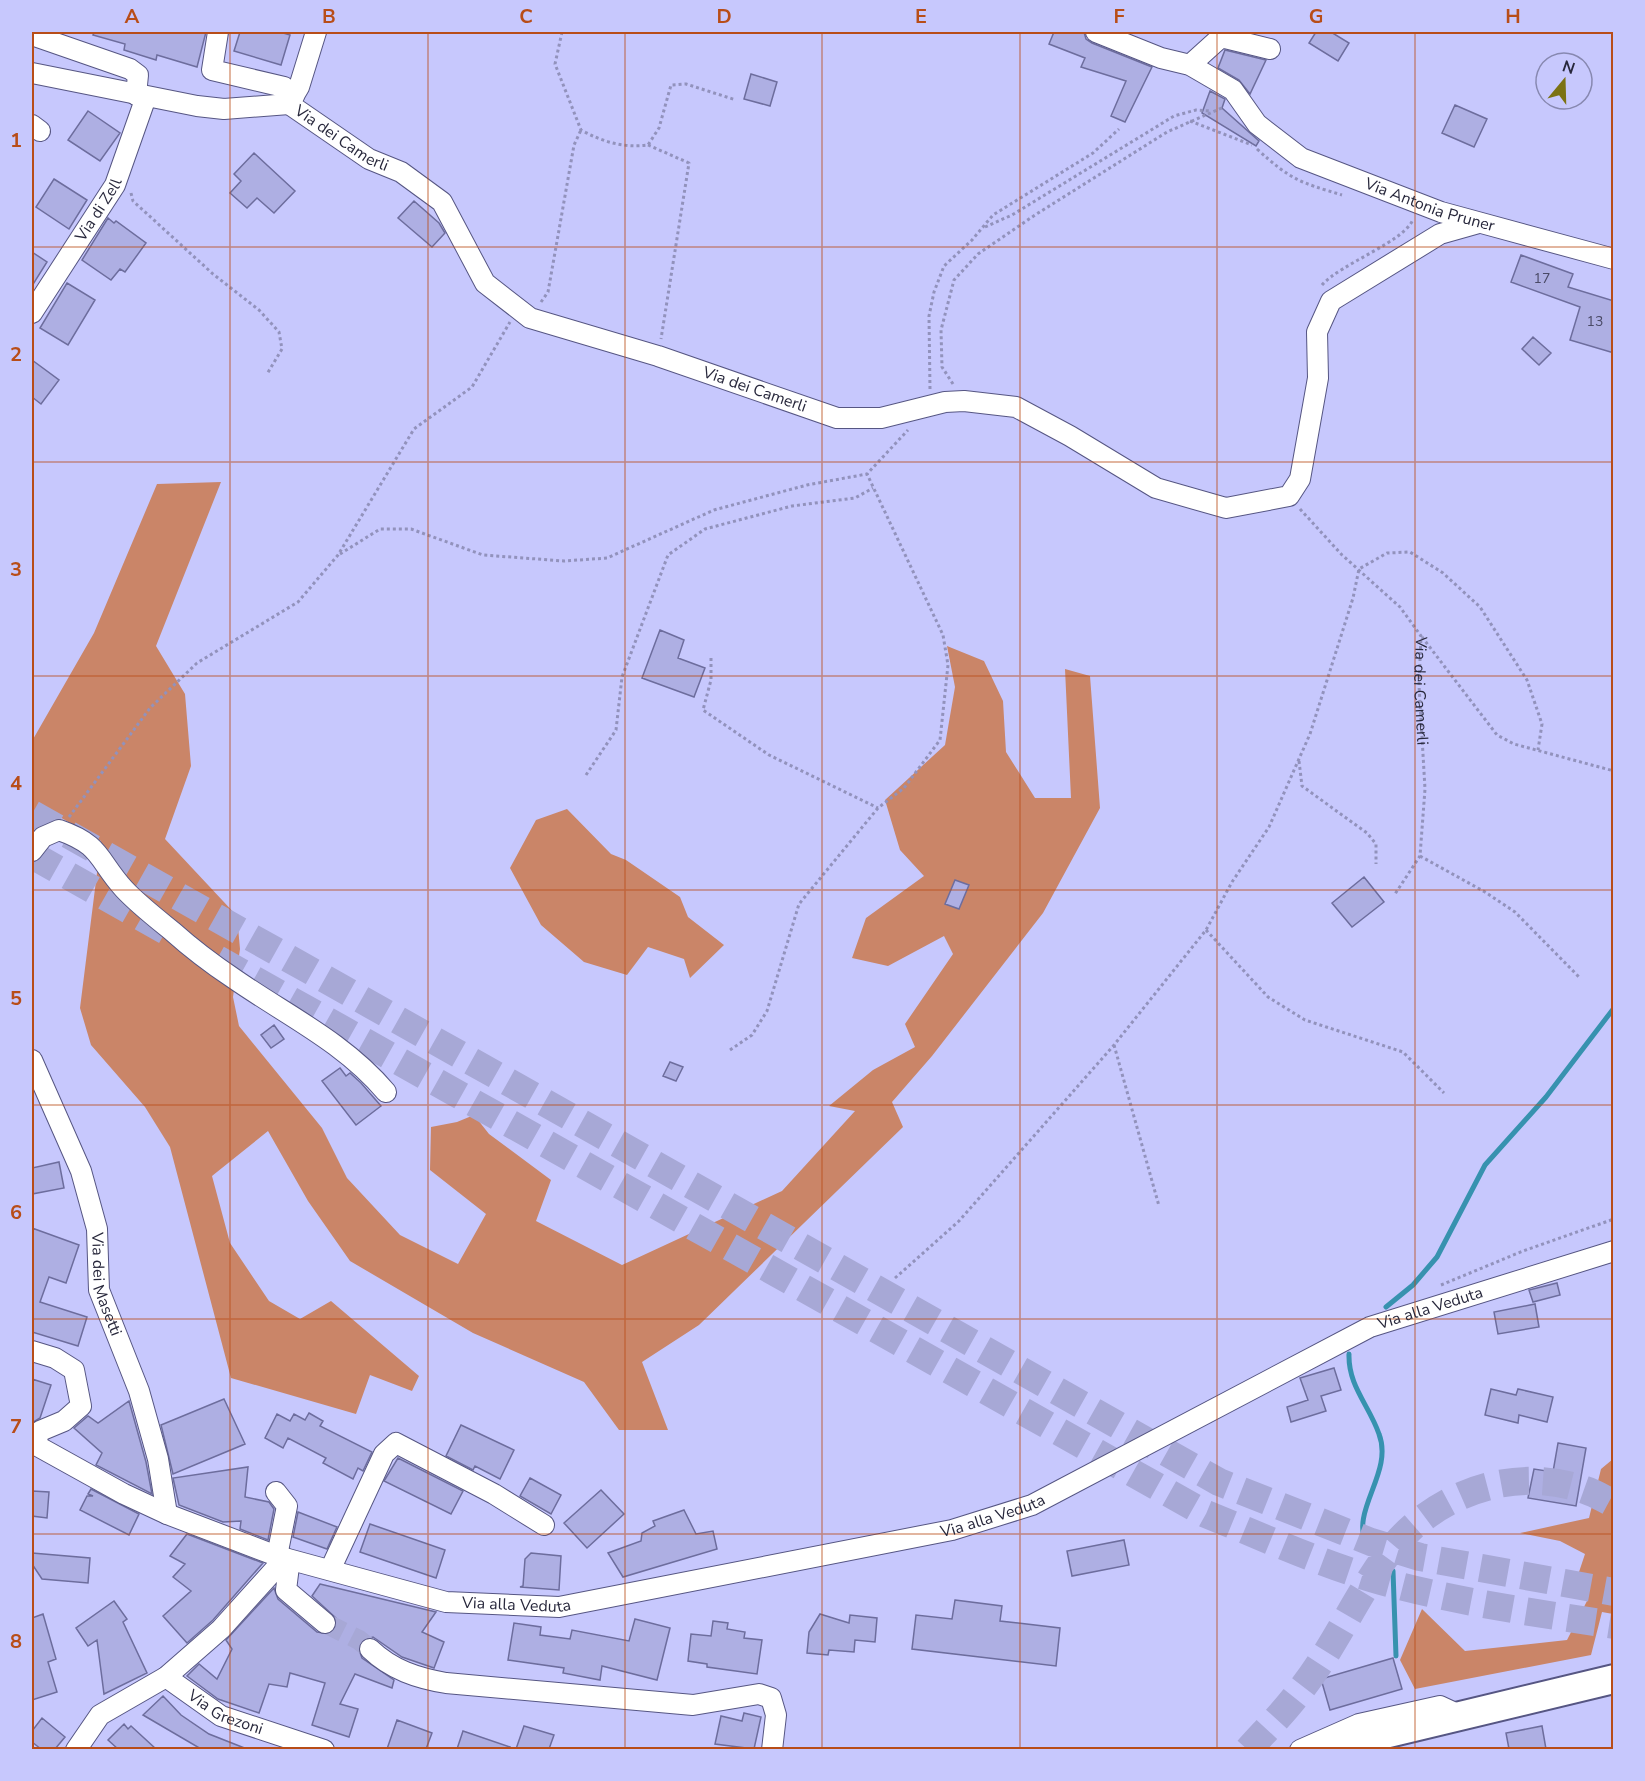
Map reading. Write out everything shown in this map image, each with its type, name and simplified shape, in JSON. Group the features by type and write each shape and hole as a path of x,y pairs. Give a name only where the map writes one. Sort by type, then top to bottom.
{"highway":[{"path":"1345,1749 1385,1734 1614,1679"}],"street":[{"name":"Via dei Camerli","path":"218,32 212,70 284,87 369,159 400,172 442,202 486,283 523,314 658,356 837,418 882,418 926,407 964,401 1016,407 1070,436 1156,488 1226,508 1289,496"},
{"path":"294,96 293,63 302,32"},
{"path":"294,96 316,32"},
{"name":"Via Antonia Pruner","path":"1096,32 1161,58 1190,65 1233,90 1257,124 1301,158 1377,190 1479,223 1614,259"},
{"path":"32,35 130,69 138,75 141,96"},
{"path":"1190,65 1221,37 1270,49"},
{"path":"32,73 141,96 224,109 294,96"},
{"name":"Via di Zell","path":"32,313 115,185 141,96"},
{"path":"1289,496 1300,479 1318,378 1317,332 1331,301 1440,234 1479,223"},
{"path":"32,851 43,837 59,830 82,838 100,853 124,889 172,932 234,979 328,1039 367,1070 386,1092"},
{"name":"Via dei Masetti","path":"32,1060 81,1171 97,1229 99,1290 139,1391 158,1459 167,1514"},
{"name":"Via alla Veduta","path":"32,1351 55,1358 75,1370 81,1406 64,1421 40,1431 33,1443 124,1494 167,1514 281,1557 446,1602 559,1607 952,1530 1032,1505 1370,1327 1614,1251"},
{"path":"330,1570 384,1454 396,1443 494,1494 544,1525"},
{"path":"276,1492 287,1506 281,1557 289,1566 286,1590 326,1623"},
{"name":"Via Grezoni","path":"76,1749 100,1715 166,1677 247,1602 281,1557"},
{"path":"370,1649 380,1659 408,1674 446,1683 693,1705 759,1694 771,1698 776,1715 772,1749"},
{"name":"Via Grezoni","path":"166,1677 221,1716 324,1749"},
{"path":"1300,1749 1359,1724 1440,1706 1460,1716"}],"path":[{"path":"562,32 555,64 581,130 597,139 629,148 648,145 689,163 658,356"},
{"path":"648,145 659,128 671,85 686,84 736,100"},
{"path":"964,401 942,367 941,330 954,280 978,254 1035,215 1190,121 1213,111 1196,110 1174,116 1012,215 983,228"},
{"path":"1190,121 1253,145 1282,172 1296,181 1350,197"},
{"path":"338,555 380,529 411,529 483,555 564,561 607,558 714,510 807,485 867,474 903,437 926,407 928,316 944,266 983,228 993,214 1094,153 1119,129"},
{"path":"59,830 150,708 197,663 298,602 338,555 414,429 472,387 523,314 548,292 574,145 581,130"},
{"path":"121,169 129,184 132,201 213,274 259,310 279,332 282,349 267,374"},
{"path":"1324,315 1317,291 1324,282 1400,234 1412,224 1414,216"},
{"path":"730,1050 752,1035 767,1011 799,904 878,808 904,788 940,740 948,664 943,635 867,474"},
{"path":"586,775 616,729 622,677 668,555 705,529 792,506 855,498 873,488"},
{"name":"Via dei Camerli","path":"1289,496 1342,555 1400,607 1421,636 1419,685 1425,789 1420,856 1395,894"},
{"path":"895,1278 959,1221 1114,1045 1206,930 1232,882 1269,827 1310,734 1353,598 1359,569 1387,554 1410,552 1443,573 1480,607 1527,680 1542,724 1538,750"},
{"path":"1421,636 1497,735 1514,744 1614,771"},
{"path":"711,658 711,680 703,710 769,755 878,808"},
{"path":"1298,759 1302,786 1368,833 1376,844 1376,864"},
{"path":"1420,856 1485,891 1515,912 1580,978"},
{"path":"1206,930 1268,997 1305,1020 1403,1052 1444,1093"},
{"path":"1114,1045 1160,1206"},
{"path":"1433,1288 1522,1251 1614,1219"}],"shaded area":[{"path":"221,482 156,646 185,694 191,766 165,839 237,916 240,949 233,997 239,1026 322,1128 347,1178 400,1235 458,1264 486,1214 430,1170 431,1127 457,1122 474,1115 489,1134 551,1180 536,1221 622,1265 782,1191 855,1111 829,1106 873,1070 915,1047 905,1024 953,954 944,936 888,966 852,958 866,918 924,876 900,850 885,800 945,745 955,687 947,646 984,661 1003,701 1006,752 1035,798 1071,798 1065,669 1090,676 1100,808 1043,913 932,1056 892,1102 903,1127 699,1325 642,1362 668,1430 619,1430 584,1382 473,1333 350,1261 308,1201 268,1131 212,1176 230,1243 269,1301 300,1319 331,1301 419,1376 412,1391 370,1375 356,1414 231,1378 170,1147 145,1107 91,1045 80,1008 101,841 58,816 32,848 32,741 94,633 157,484"},
{"path":"567,809 611,854 626,860 680,897 688,917 724,945 690,978 684,959 648,947 627,975 584,962 541,925 510,868 536,820"},
{"path":"1613,1459 1613,1614 1602,1612 1591,1655 1415,1689 1400,1660 1422,1609 1465,1651 1567,1640 1587,1601 1574,1587 1585,1554 1560,1541 1520,1533 1589,1518 1601,1469"}],"building":[{"path":"94,32 206,32 197,67 157,55 156,60 124,50 125,44 93,35"},
{"path":"240,32 280,32 290,35 281,65 234,51"},
{"path":"1054,32 1084,32 1086,39 1092,43 1152,67 1125,122 1111,116 1126,81 1081,67 1085,58 1049,44"},
{"path":"1316,32 1331,32 1349,43 1338,61 1309,43"},
{"path":"1225,50 1266,60 1250,94 1239,80 1218,68"},
{"path":"751,74 777,82 770,106 744,99"},
{"path":"1210,91 1225,99 1222,108 1259,141 1256,146 1202,113"},
{"path":"1455,105 1487,119 1474,147 1442,133"},
{"path":"88,111 120,133 100,161 68,140"},
{"path":"254,153 295,191 274,213 257,198 247,208 230,193 241,181 234,174"},
{"path":"54,179 87,200 69,229 36,207"},
{"path":"414,201 439,223 445,233 432,247 398,218"},
{"path":"108,218 114,223 116,221 146,243 125,272 120,269 111,280 82,260"},
{"path":"32,252 47,262 32,286"},
{"path":"1521,255 1573,274 1568,287 1614,301 1614,353 1570,340 1580,307 1511,282"},
{"path":"67,283 95,300 68,345 40,328"},
{"path":"1533,337 1551,353 1539,365 1522,349"},
{"path":"32,360 59,380 41,404 32,397"},
{"path":"660,630 684,640 678,658 705,668 694,697 642,678"},
{"path":"1364,877 1384,902 1352,927 1332,903"},
{"path":"955,880 969,885 959,909 945,904"},
{"path":"274,1025 284,1039 271,1048 261,1035"},
{"path":"670,1062 683,1067 676,1081 663,1076"},
{"path":"340,1068 346,1076 350,1073 361,1083 381,1106 356,1125 322,1081"},
{"path":"59,1162 64,1188 32,1194 32,1168"},
{"path":"32,1228 79,1245 66,1283 49,1277 40,1302 87,1317 78,1346 32,1332"},
{"path":"1557,1283 1560,1295 1533,1302 1529,1290"},
{"path":"1535,1304 1539,1327 1498,1334 1494,1312"},
{"path":"1334,1368 1341,1390 1321,1396 1326,1411 1291,1422 1287,1407 1308,1400 1300,1378"},
{"path":"32,1379 51,1385 40,1418 32,1423"},
{"path":"1491,1389 1516,1395 1518,1389 1553,1397 1547,1422 1519,1415 1518,1423 1485,1415"},
{"path":"224,1399 245,1444 173,1474 161,1425"},
{"path":"129,1401 146,1462 152,1494 96,1465 102,1453 74,1428 88,1416 98,1423"},
{"path":"309,1413 323,1421 320,1426 372,1452 363,1471 358,1468 353,1479 323,1463 326,1458 288,1438 283,1448 265,1438 277,1414 290,1421 294,1414 305,1420"},
{"path":"461,1425 514,1450 500,1479 475,1466 473,1470 446,1456"},
{"path":"1558,1443 1586,1448 1576,1506 1528,1498 1534,1469 1553,1472"},
{"path":"398,1458 463,1491 451,1514 384,1481"},
{"path":"248,1467 245,1497 269,1502 274,1509 268,1540 240,1529 241,1521 223,1522 179,1505 173,1478"},
{"path":"530,1478 561,1495 551,1514 520,1496"},
{"path":"91,1489 139,1514 129,1535 80,1510 87,1496 93,1496 88,1494"},
{"path":"601,1490 624,1514 587,1548 564,1523"},
{"path":"32,1491 49,1492 47,1518 32,1516"},
{"path":"684,1510 696,1534 713,1531 717,1549 623,1577 608,1553 641,1541 642,1533 655,1526 653,1521"},
{"path":"298,1512 337,1527 327,1549 293,1537"},
{"path":"370,1524 445,1550 436,1578 360,1552"},
{"path":"187,1534 263,1563 213,1620 187,1643 163,1616 191,1591 173,1577 185,1564 170,1556"},
{"path":"1124,1540 1129,1565 1072,1576 1067,1551"},
{"path":"32,1553 90,1558 88,1583 42,1579 32,1564"},
{"path":"531,1553 561,1556 559,1590 520,1587 523,1586 525,1559"},
{"path":"320,1584 436,1612 422,1632 444,1642 434,1668 402,1657 373,1637 361,1641 358,1647 362,1658 394,1680 392,1688 355,1674 340,1704 358,1709 349,1737 312,1725 325,1683 290,1673 287,1687 269,1684 259,1713 218,1699 187,1676 199,1664 217,1679 232,1649 226,1640 274,1588 278,1599 317,1632 330,1634 337,1626 336,1618 312,1596"},
{"path":"955,1600 1002,1606 1000,1621 1060,1628 1056,1666 912,1649 916,1615 952,1619"},
{"path":"114,1601 127,1619 123,1622 147,1673 104,1694 97,1640 88,1646 76,1628"},
{"path":"43,1614 56,1659 48,1662 57,1692 32,1700 32,1618"},
{"path":"820,1614 849,1623 850,1615 877,1618 875,1642 855,1640 854,1652 829,1650 828,1655 807,1653 809,1632"},
{"path":"635,1619 670,1628 657,1680 602,1666 600,1680 563,1673 564,1668 508,1660 514,1623 541,1627 540,1635 570,1639 572,1630 629,1641"},
{"path":"713,1621 728,1623 727,1629 745,1632 744,1638 762,1640 757,1674 707,1667 707,1664 688,1661 691,1634 711,1636"},
{"path":"1393,1658 1402,1689 1330,1710 1321,1679"},
{"path":"163,1696 181,1715 209,1734 247,1749 201,1749 143,1715"},
{"path":"744,1713 761,1717 754,1749 715,1744 721,1716 742,1721"},
{"path":"42,1718 65,1737 55,1749 41,1749 32,1742 32,1731"},
{"path":"397,1720 432,1733 426,1749 387,1749"},
{"path":"124,1724 128,1729 131,1726 156,1749 118,1749 108,1740"},
{"path":"524,1726 554,1735 549,1749 516,1749"},
{"path":"1542,1726 1546,1749 1509,1749 1506,1733"},
{"path":"463,1731 510,1747 509,1749 457,1749"}],"waterway":[{"path":"1386,1307 1413,1285 1437,1257 1485,1165 1546,1097 1614,1008"},
{"path":"1349,1354 1355,1386 1375,1424 1382,1449 1381,1463 1363,1519 1363,1532 1369,1548 1393,1571 1396,1656"}],"tunnel":[{"path":"32,814 1219,1482 1371,1542 1420,1557 1614,1592"},
{"path":"32,855 168,932"},
{"path":"217,959 1206,1514 1314,1558 1381,1581 1468,1601 1614,1625"},
{"path":"1248,1750 1312,1675 1390,1551 1408,1531 1430,1513 1478,1489 1504,1483 1531,1481 1558,1483 1585,1490 1614,1504"},
{"path":"325,1623 359,1640 370,1649"}]}
